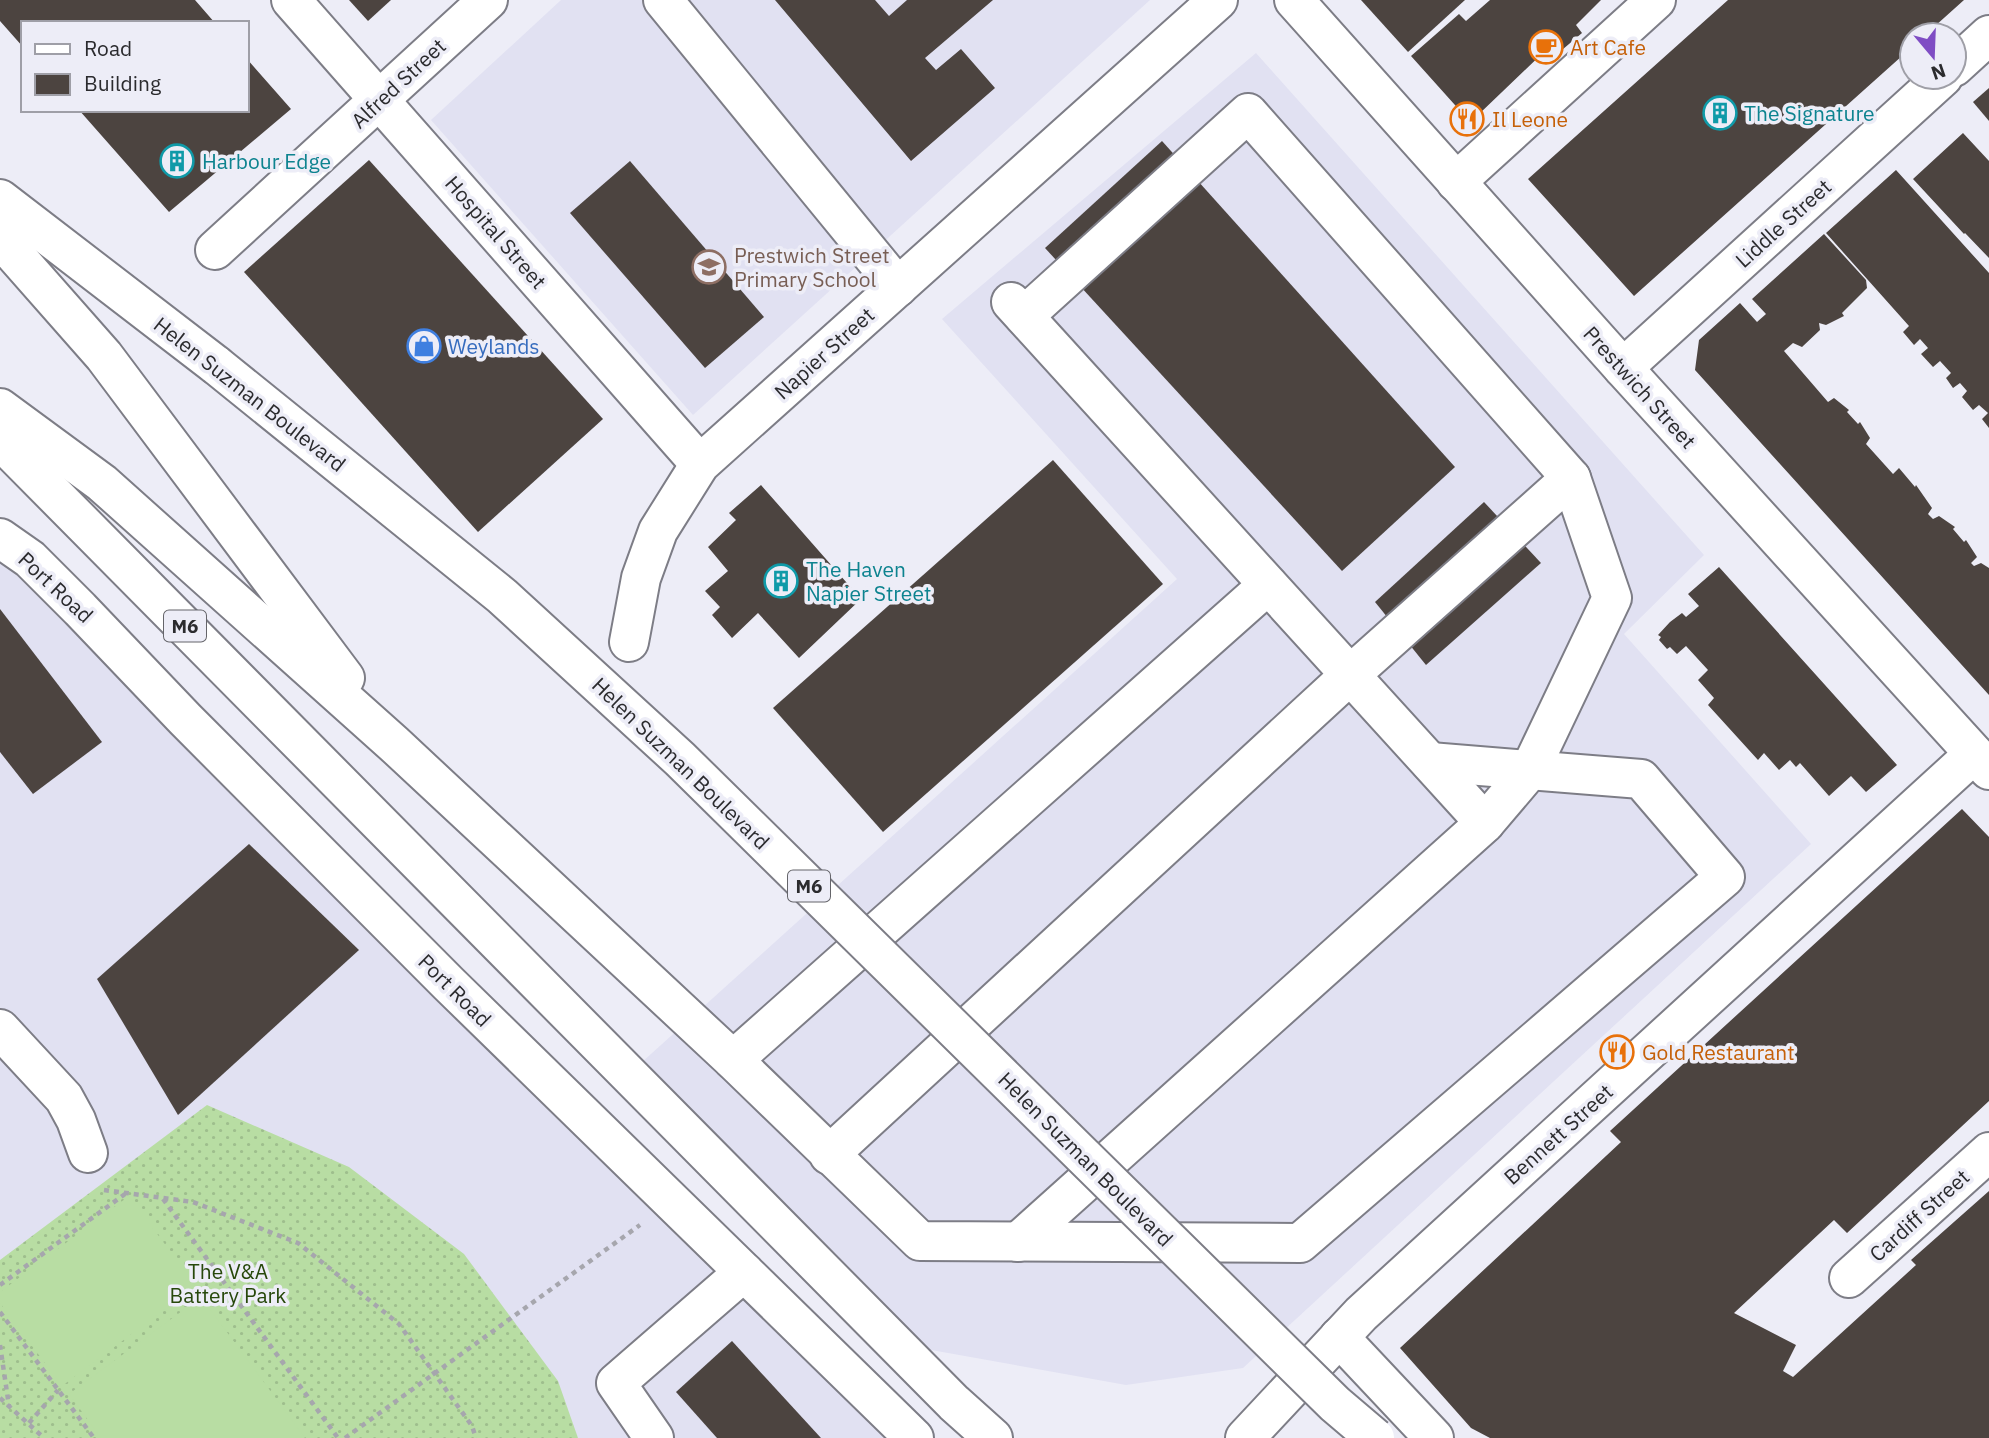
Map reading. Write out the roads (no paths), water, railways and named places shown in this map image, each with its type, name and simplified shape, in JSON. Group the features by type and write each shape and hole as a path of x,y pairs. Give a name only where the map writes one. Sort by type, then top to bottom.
{"street":[{"name":"Hospital Street","path":"291,0 700,464"},
{"name":"Alfred Street","path":"215,250 488,0"},
{"path":"663,0 898,287"},
{"name":"Napier Street","path":"629,642 641,578 658,531 700,464 1217,0"},
{"name":"Prestwich Street","path":"1294,0 1623,368 1982,762"},
{"path":"1456,182 1656,0"},
{"path":"1968,54 1989,35"},
{"name":"Liddle Street","path":"1623,368 1928,91"},
{"path":"1018,1242 1485,823 1530,770 1612,598 1571,478 1248,113 1017,309 1485,823"},
{"name":"Helen Suzman Boulevard","path":"0,199 216,365 502,596 680,759 1335,1404 1375,1438"},
{"path":"0,238 104,356 394,744"},
{"path":"0,408 102,483 394,744 733,1060 920,1241 1300,1243 1725,877 1641,779 1430,762"},
{"name":"M6","path":"0,440 954,1403 993,1438"},
{"path":"829,1155 1350,675 1571,478"},
{"name":"Port Road","path":"0,538 30,559 64,592 185,719 449,984 914,1438"},
{"path":"733,1060 1268,585"},
{"name":"Bennett Street","path":"1245,1438 1371,1304 1982,762"},
{"path":"0,1028 64,1098 76,1120 88,1153"},
{"name":"Cardiff Street","path":"1849,1278 1989,1152"},
{"path":"654,1438 616,1382 744,1272"},
{"path":"1339,1337 1434,1438"}],"place":[{"name":"Art Cafe","path":"1546,47"},
{"name":"The Signature","path":"1720,113"},
{"name":"Il Leone","path":"1467,119"},
{"name":"Harbour Edge","path":"177,161"},
{"name":"Prestwich Street Primary School","path":"709,267"},
{"name":"Weylands","path":"424,346"},
{"name":"The Haven Napier Street","path":"781,581"},
{"name":"Gold Restaurant","path":"1617,1052"}],"park label":[{"name":"The V&A Battery Park","path":"228,1283"}]}
